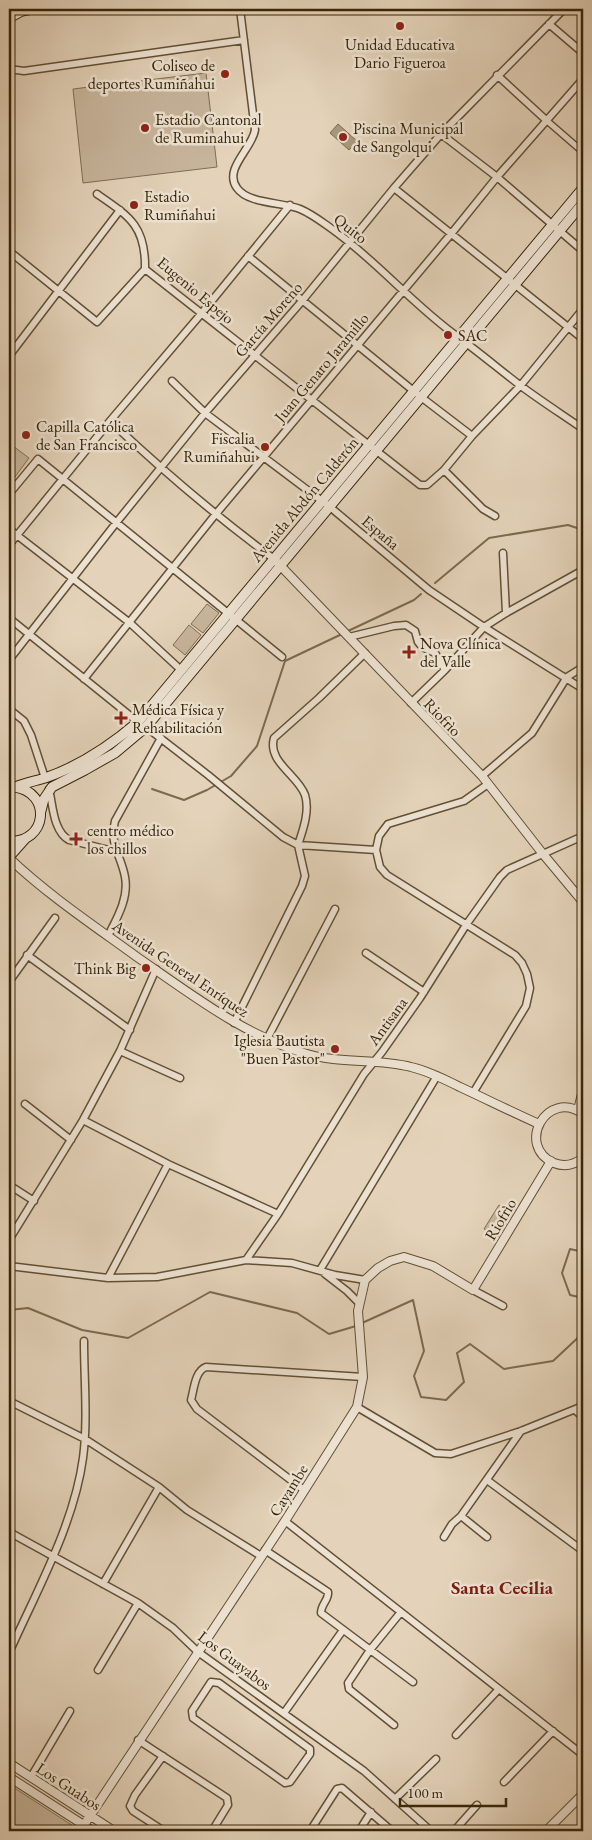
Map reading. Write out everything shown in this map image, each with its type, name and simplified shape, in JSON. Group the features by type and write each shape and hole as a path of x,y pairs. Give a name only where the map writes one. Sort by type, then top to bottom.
{"main road":[{"path":"9,18 22,11 32,9"},
{"name":"Avenida Abdón Calderón","path":"12,787 45,778 72,767 107,748 142,724 181,670 227,614 330,507 515,285 583,188"},
{"name":"Avenida Abdón Calderón","path":"49,789 114,753 142,724 235,620 322,501 458,337 508,279 583,204"},
{"path":"12,787 29,792 35,797 41,812"},
{"path":"9,858 22,842 35,831 49,789"},
{"path":"9,841 22,842"}],"street":[{"name":"Quito","path":"240,9 255,130 251,142 232,174 233,182 238,189 244,195 290,205 312,215 350,242 458,337 521,385 582,426"},
{"name":"García Moreno","path":"9,660 160,468 302,301 394,188 441,134 497,75 564,9"},
{"path":"549,24 583,53"},
{"path":"9,69 24,71 244,40"},
{"path":"497,75 583,152"},
{"name":"Juan Genaro Jaramillo","path":"84,679 215,514 497,177 583,79"},
{"path":"441,134 497,177 583,251"},
{"path":"394,188 583,339"},
{"name":"Eugenio Espejo","path":"97,194 120,210 136,226 145,248 145,269 201,314 420,485 427,484 444,470"},
{"path":"9,545 290,205"},
{"path":"9,356 120,210"},
{"path":"9,251 97,322 145,269"},
{"path":"248,256 357,346 472,436"},
{"path":"495,516 483,509 444,470 472,436 521,385 583,309"},
{"path":"9,343 15,348"},
{"name":"España","path":"172,381 206,413 330,507 429,590 583,689"},
{"path":"110,421 160,468 277,563"},
{"path":"9,494 38,459 282,657"},
{"path":"9,529 130,623 181,670"},
{"path":"503,553 506,613"},
{"name":"Riofrìo","path":"277,563 482,776 583,902"},
{"path":"411,703 445,670 484,627 583,570"},
{"path":"9,618 208,775 283,837 298,845 376,850"},
{"path":"348,636 406,625 415,631 418,642 422,647 434,653 445,670"},
{"path":"234,1023 302,886 305,876 298,845 306,814 305,796 302,789 274,754 274,738 365,653"},
{"path":"482,776 532,733 567,677 583,667"},
{"path":"9,709 24,721 31,735 45,778"},
{"path":"108,936 119,915 125,895 125,878 112,838 115,821 161,738"},
{"path":"473,1092 526,1006 530,988 522,963 515,954 387,875 380,867 376,850 379,836 388,824 464,801 488,784"},
{"path":"49,789 56,823 64,838 117,852"},
{"name":"Antisana","path":"246,1260 278,1214 364,1074 424,992 466,925 504,873 583,836"},
{"path":"21,869 18,858 22,842"},
{"name":"Avenida General Enríquez","path":"9,858 33,881 156,970 234,1023 267,1039 315,1056 412,1067 473,1092 538,1124"},
{"path":"267,1039 335,910"},
{"path":"11,979 54,918"},
{"path":"366,953 424,992"},
{"path":"27,955 130,1030"},
{"path":"9,1240 83,1120 120,1052 156,970"},
{"path":"120,1052 180,1078"},
{"path":"320,1270 437,1076"},
{"path":"583,1090 581,1112 569,1107 551,1110 538,1124 536,1141 544,1156 551,1161 566,1165 575,1164 583,1158"},
{"path":"25,1104 71,1140"},
{"path":"83,1120 168,1164 278,1214"},
{"name":"Riofrìo","path":"473,1290 551,1161"},
{"path":"108,1278 168,1164"},
{"path":"9,1186 34,1201"},
{"path":"9,1266 108,1278 157,1277 246,1260 292,1263 365,1280 378,1268 390,1261 404,1257 433,1266 503,1306"},
{"path":"320,1270 334,1280 359,1307"},
{"name":"Cayambe","path":"84,1825 138,1740 285,1521 357,1407 363,1378 359,1307 365,1280"},
{"path":"9,1653 53,1556 73,1505 82,1467 85,1439 84,1341"},
{"path":"304,1490 197,1410 191,1400 198,1374 202,1368 206,1367 363,1378"},
{"path":"9,1402 85,1439 158,1487 187,1510 328,1592 328,1596 321,1606 321,1613 413,1682"},
{"path":"357,1407 435,1453 451,1454 521,1431 583,1406"},
{"path":"575,1410 583,1417"},
{"path":"444,1536 452,1524 461,1516 521,1431"},
{"path":"487,1480 583,1551"},
{"path":"103,1584 158,1487"},
{"path":"461,1516 487,1537"},
{"path":"285,1521 583,1755"},
{"name":"Los Guayabos","path":"9,1532 138,1603 174,1628 198,1652 360,1768 431,1831"},
{"path":"98,1670 138,1603"},
{"path":"394,1725 348,1686 348,1682 370,1650 401,1612"},
{"path":"284,1713 343,1630"},
{"path":"211,1682 215,1682 266,1717 310,1749 311,1752 287,1784 193,1718 191,1714 211,1682"},
{"path":"456,1735 499,1689"},
{"path":"266,1717 274,1706"},
{"path":"30,1777 70,1711"},
{"path":"504,1782 553,1732"},
{"path":"138,1740 228,1798 228,1805 212,1831"},
{"path":"163,1756 135,1795 130,1806 133,1811 164,1831"},
{"path":"395,1799 436,1759"},
{"name":"Los Guabos","path":"9,1763 114,1831"},
{"name":"Los Guabos","path":"9,1777 93,1831"},
{"path":"310,1831 340,1788 344,1788 392,1831"},
{"path":"546,1831 583,1794"},
{"path":"454,1831 477,1806"},
{"path":"359,1831 372,1812"}],"shaded area":[{"name":"Estadio Cantonal de Ruminahui","path":"206,73 217,167 83,183 73,89"},
{"name":"Piscina Municipal de Sangolqui","path":"338,124 357,141 349,150 330,133"},
{"path":"9,443 29,458 9,485"},
{"path":"207,604 219,613 203,633 191,624"},
{"path":"189,625 201,635 185,655 173,645"},
{"path":"499,1205 513,1213 498,1237 484,1229"},
{"path":"9,1784 16,1789 81,1831 9,1831"}],"waterway":[{"path":"435,583 489,538 568,525 583,530"},
{"path":"348,631 414,600 421,594"},
{"path":"152,789 184,800 207,790 231,776 257,746 285,661 342,634"},
{"path":"583,1252 570,1249 562,1273 570,1295 583,1298"},
{"path":"9,1310 28,1308 82,1330 128,1338 210,1292 297,1313 329,1334 356,1326"},
{"path":"362,1323 413,1300 424,1351 414,1376 421,1397 446,1400 464,1382 457,1353 470,1344 504,1369 553,1361 583,1333"}],"place":[{"name":"Unidad Educativa Dario Figueroa","path":"400,26"},
{"name":"Coliseo de deportes Rumiñahui","path":"225,74"},
{"name":"Estadio Cantonal de Ruminahui","path":"145,128"},
{"name":"Piscina Municipal de Sangolqui","path":"343,137"},
{"name":"Estadio Rumiñahui","path":"134,205"},
{"name":"SAC","path":"448,335"},
{"name":"Capilla Católica de San Francisco","path":"26,435"},
{"name":"Fiscalia Rumiñahui","path":"265,447"},
{"name":"Nova Clínica del Valle","path":"409,652"},
{"name":"Médica Física y Rehabilitación","path":"121,718"},
{"name":"centro médico los chillos","path":"76,839"},
{"name":"Think Big","path":"146,968"},
{"name":"Iglesia Bautista \"Buen Pastor\"","path":"335,1049"}],"district":[{"name":"Santa Cecilia","path":"502,1587"}]}
